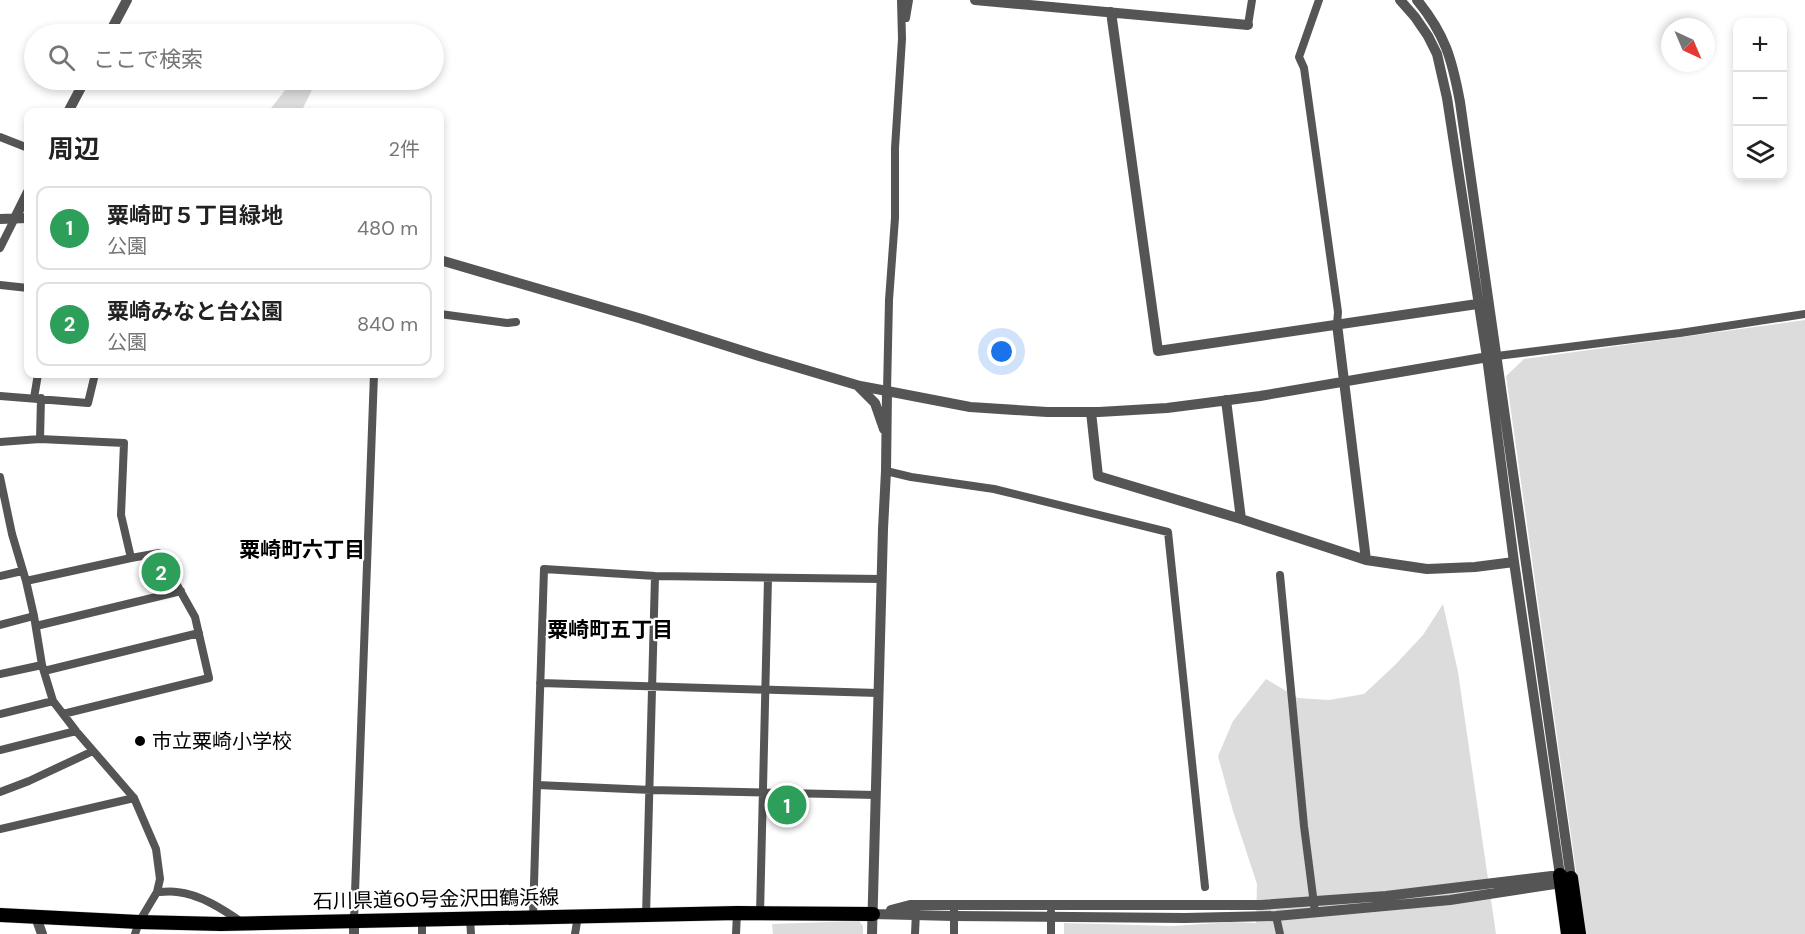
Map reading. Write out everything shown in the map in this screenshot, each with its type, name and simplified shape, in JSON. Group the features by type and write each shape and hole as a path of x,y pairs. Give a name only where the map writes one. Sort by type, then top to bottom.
{"main road":[{"path":"1564,879 1568,934"},
{"path":"1564,879 1579,934"},
{"name":"石川県道60号金沢田鶴浜線","path":"0,915 137,928 244,923 299,928 354,927 422,919 737,913 873,914"}],"street":[{"path":"114,24 127,0"},
{"path":"872,934 889,300 895,218 895,148 902,39 901,0"},
{"path":"902,39 909,0"},
{"path":"975,0 1248,25 1252,0"},
{"path":"1319,0 1299,57 1304,68 1338,312 1337,324 1366,560"},
{"path":"1400,0 1415,17 1437,54 1447,98 1492,357 1564,879"},
{"path":"1416,0 1440,32 1455,75 1483,303"},
{"path":"1111,12 1158,351 1483,303"},
{"path":"70,108 80,90"},
{"path":"0,137 24,146"},
{"path":"0,248 24,200"},
{"path":"0,219 24,218"},
{"path":"444,261 856,384 970,407 1047,412 1167,408 1345,382 1492,357 1680,333 1805,314"},
{"path":"0,285 24,288"},
{"path":"444,314 507,322 516,321"},
{"path":"1492,357 1514,562 1564,879"},
{"path":"38,378 40,439"},
{"path":"0,396 88,403 95,378"},
{"path":"354,927 374,378"},
{"path":"856,384 875,404 886,435"},
{"path":"1226,400 1241,519"},
{"path":"1090,412 1098,476 1366,560 1427,568 1475,567 1514,562"},
{"path":"0,442 40,439 124,443 121,516 131,558"},
{"path":"886,471 910,477 994,489 1168,532 1205,887"},
{"path":"0,477 34,616 43,668 53,700 76,731 134,798 156,849 160,879 158,892 137,928"},
{"path":"26,581 159,553 195,616 209,678 63,714"},
{"path":"533,917 544,569 655,576 882,579"},
{"path":"0,576 22,571"},
{"path":"1280,575 1314,907"},
{"path":"646,916 655,576"},
{"path":"760,914 768,578"},
{"path":"36,626 181,591"},
{"path":"0,625 34,616"},
{"path":"0,674 43,668 199,633"},
{"path":"540,683 878,693"},
{"path":"0,714 53,700"},
{"path":"0,750 76,731"},
{"path":"0,792 93,751"},
{"path":"537,785 876,795"},
{"path":"0,829 134,798"},
{"path":"873,914 916,910 1051,911 1262,905 1314,907 1450,900 1564,879"},
{"path":"158,892 176,891 189,894 229,913 244,923"},
{"path":"1051,911 1185,918 1276,916 1314,907"},
{"path":"915,934 916,910"},
{"path":"954,911 954,934"},
{"path":"1051,911 1051,934"},
{"path":"736,934 737,913"},
{"path":"575,934 578,916"},
{"path":"1276,916 1280,934"},
{"path":"36,917 42,934"},
{"path":"470,918 471,934"},
{"path":"422,919 422,934"}],"shaded area":[{"path":"285,90 312,90 303,108 271,108"},
{"path":"1805,320 1805,934 1585,934 1506,376 1524,359"},
{"path":"1443,604 1458,672 1496,934 1064,934 1064,923 1173,926 1232,922 1256,923 1257,884 1218,756 1233,721 1266,679 1298,698 1329,700 1364,694 1423,635"},
{"path":"859,921 863,926 863,934 773,934 772,924"}],"place":[{"name":"粟崎みなと台公園","path":"161,572"},
{"name":"市立粟崎小学校","path":"140,741"},
{"name":"粟崎町５丁目緑地","path":"787,805"}],"district":[{"name":"粟崎町六丁目","path":"302,550"},
{"name":"粟崎町五丁目","path":"610,630"}]}
